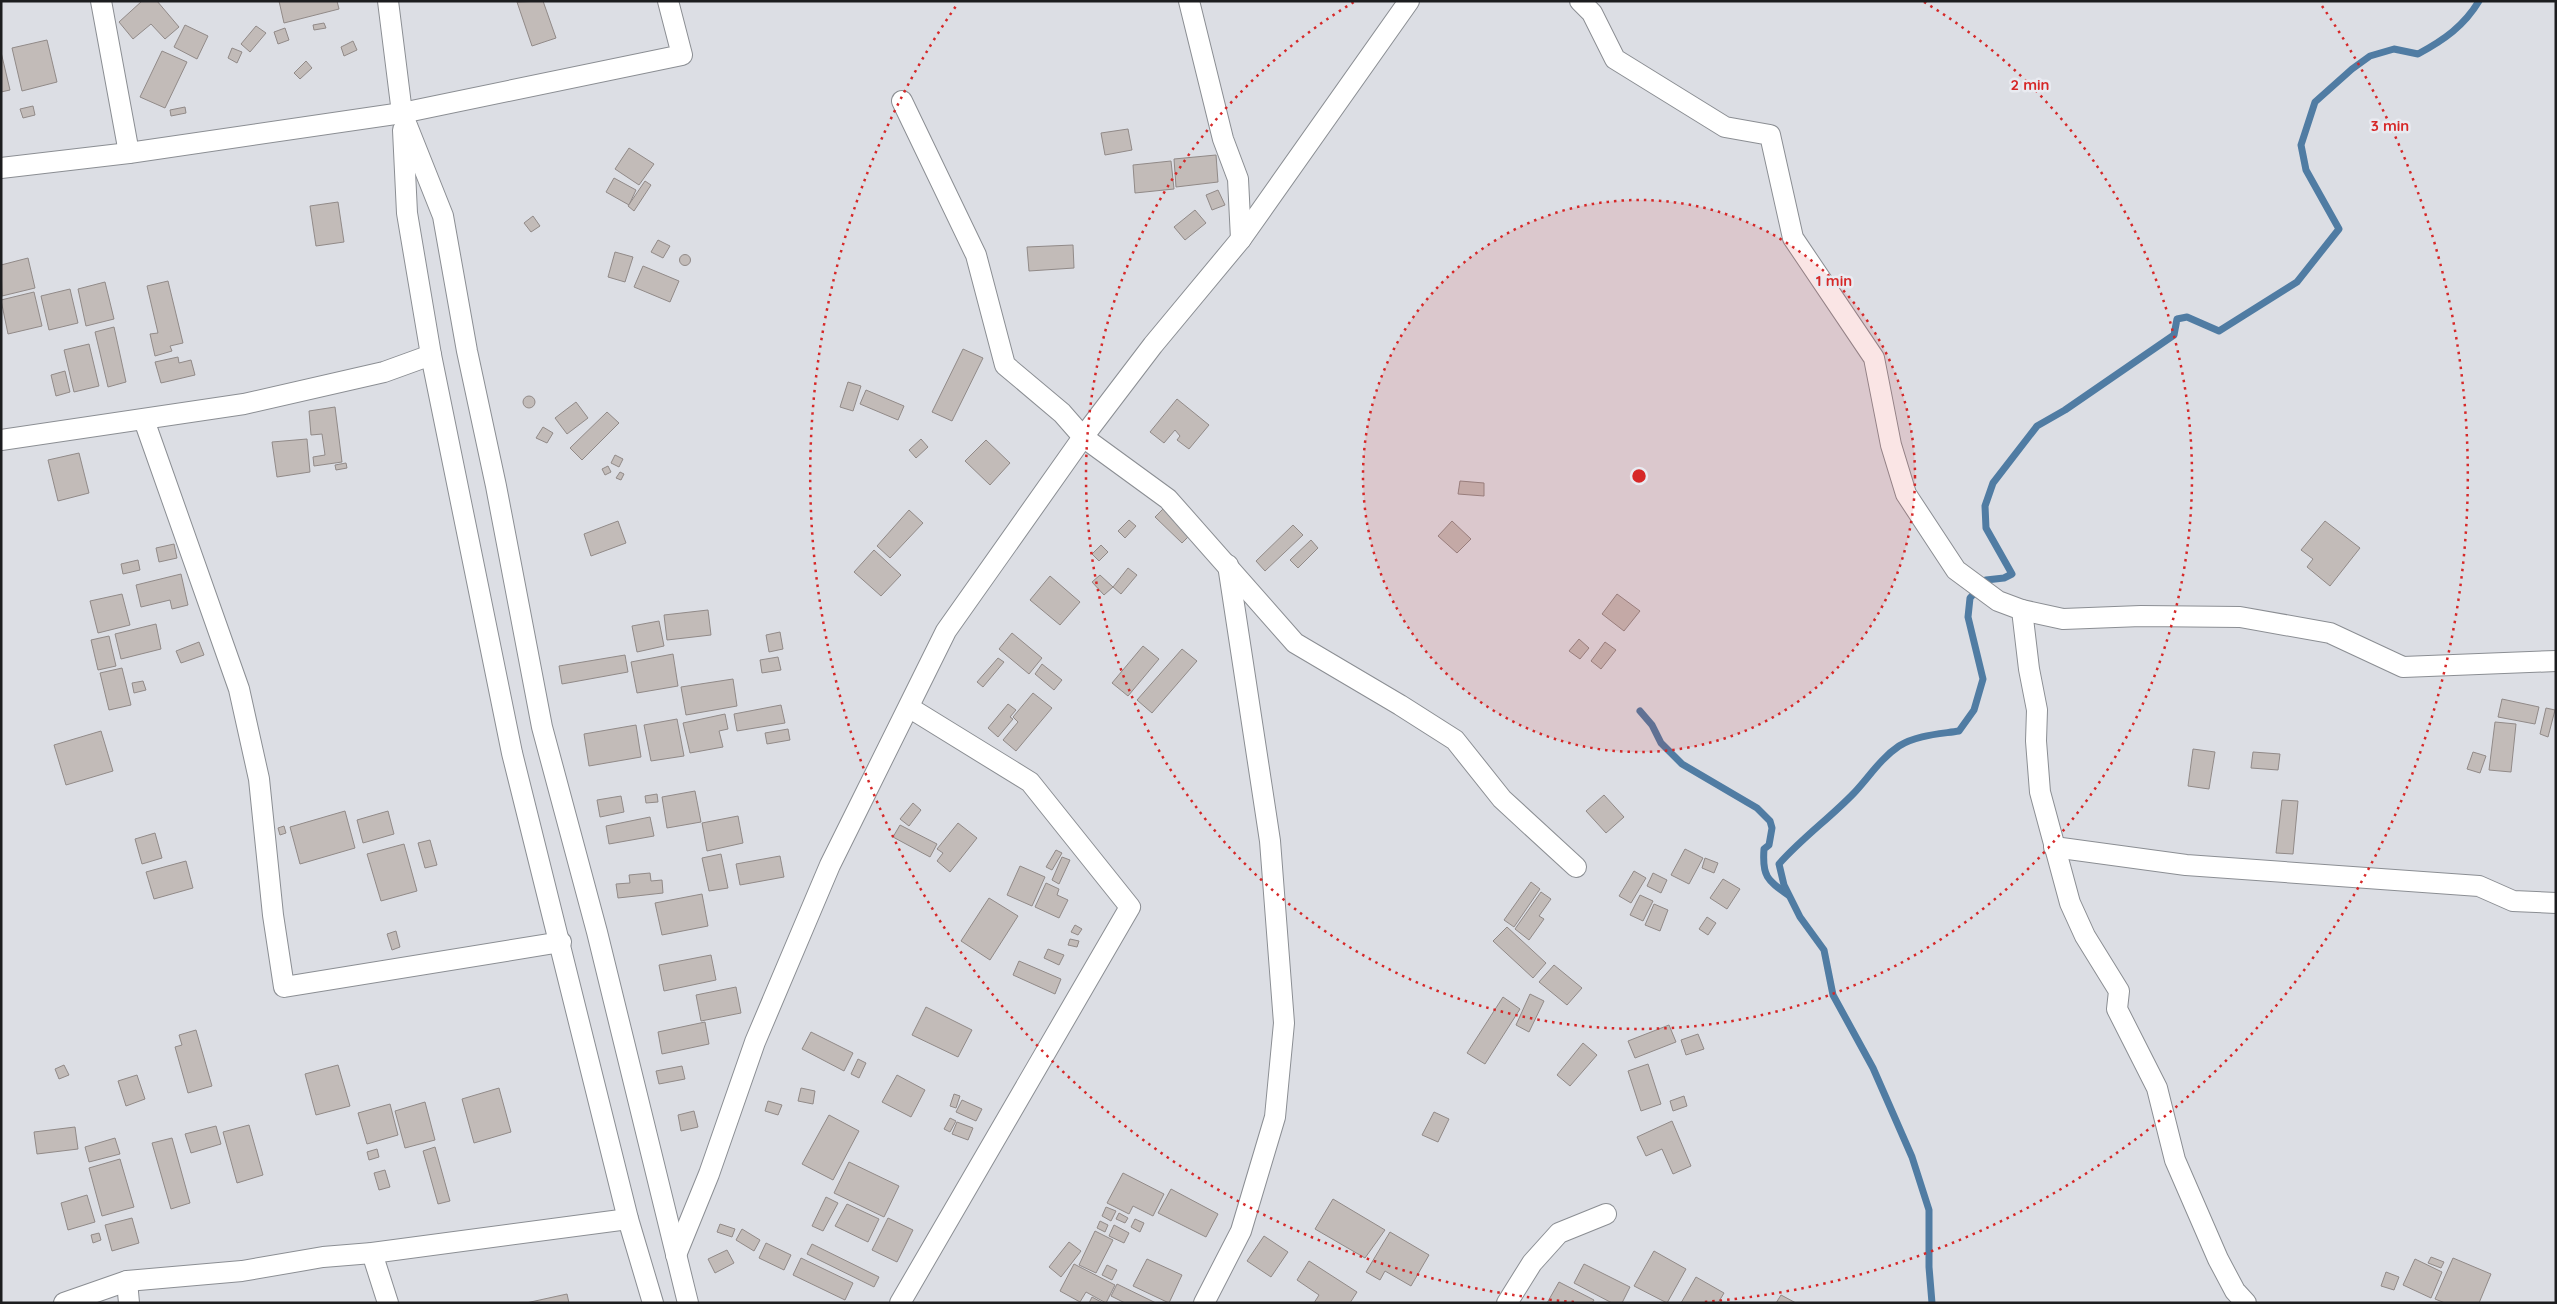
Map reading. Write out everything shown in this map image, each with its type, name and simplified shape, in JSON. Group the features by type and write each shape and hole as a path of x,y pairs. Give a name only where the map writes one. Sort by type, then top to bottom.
{"street":[{"path":"101,1 129,153"},
{"path":"388,1 402,113 407,213 431,355 512,753 561,942 628,1219 654,1303"},
{"path":"1,168 129,153 402,113 682,55 668,1"},
{"path":"1189,1 1223,139 1238,179 1241,239"},
{"path":"676,1255 709,1174 755,1042 823,882 910,708 946,631 1083,437 1153,345 1241,239 1408,1"},
{"path":"1580,1 1592,13 1615,59 1725,127 1770,135 1793,238 1874,358 1891,445 1906,494 1956,570 1998,601 2022,610 2063,618 2141,616 2240,617 2330,633 2403,667 2556,661"},
{"path":"902,101 976,256 1005,365 1062,413 1083,437 1168,500 1228,565 1295,643 1400,704 1455,740 1502,799 1576,867"},
{"path":"402,113 443,216 467,351 496,486 542,727 597,932 688,1303"},
{"path":"1,440 244,404 384,372 431,355"},
{"path":"144,420 239,689 259,779 273,915 284,987 561,942"},
{"path":"1204,1303 1241,1231 1275,1117 1284,1023 1270,841 1228,565"},
{"path":"2022,610 2028,669 2037,710 2036,741 2040,792 2070,902 2085,936 2119,991 2117,1009 2157,1088 2175,1160 2218,1259 2235,1291 2246,1303"},
{"path":"900,1303 1130,908 1030,782 910,708"},
{"path":"2054,847 2186,864 2479,886 2513,901 2556,903"},
{"path":"1508,1303 1532,1262 1559,1233 1606,1214"},
{"path":"64,1303 127,1281 242,1271 323,1257 628,1219"},
{"path":"372,1252 388,1303"},
{"path":"127,1281 129,1303"}],"building":[{"path":"142,1 157,1 179,27 165,39 151,24 133,39 119,22"},
{"path":"279,1 337,1 339,9 284,23"},
{"path":"543,1 556,38 532,46 517,2"},
{"path":"324,23 326,28 314,30 313,25"},
{"path":"185,25 208,36 197,59 174,47"},
{"path":"256,26 266,33 250,52 241,44"},
{"path":"285,28 289,40 278,44 274,32"},
{"path":"47,40 57,82 22,91 12,48"},
{"path":"353,41 357,50 344,56 341,47"},
{"path":"232,48 242,52 237,63 228,58"},
{"path":"162,51 187,62 165,108 140,97"},
{"path":"1,52 10,90 1,92"},
{"path":"306,61 312,68 300,79 294,73"},
{"path":"33,106 35,115 23,118 20,109"},
{"path":"185,107 186,113 171,116 170,110"},
{"path":"1128,129 1132,150 1105,155 1101,133"},
{"path":"629,148 654,164 639,185 615,169"},
{"path":"1216,155 1218,182 1176,187 1174,159"},
{"path":"1171,161 1174,189 1135,193 1133,165"},
{"path":"614,178 636,190 629,205 606,192"},
{"path":"645,181 651,185 634,211 628,206"},
{"path":"1218,190 1225,205 1212,210 1206,195"},
{"path":"338,202 344,242 316,246 310,206"},
{"path":"1195,210 1206,223 1185,240 1174,227"},
{"path":"533,216 540,226 531,232 524,223"},
{"path":"658,240 670,246 663,258 651,252"},
{"path":"1073,245 1074,268 1029,271 1027,247"},
{"path":"615,252 633,257 625,282 608,277"},
{"path":"685,254 691,260 685,266 679,260"},
{"path":"28,258 35,288 2,296 1,265"},
{"path":"643,266 679,281 670,302 634,287"},
{"path":"168,281 183,343 170,346 172,351 155,356 150,334 158,333 147,286"},
{"path":"105,282 114,319 86,326 78,289"},
{"path":"70,289 78,323 49,330 41,296"},
{"path":"34,292 42,326 8,334 1,300"},
{"path":"114,327 126,382 108,387 95,332"},
{"path":"89,344 99,386 74,392 64,350"},
{"path":"963,349 983,358 952,421 932,412"},
{"path":"178,357 179,363 191,360 195,375 161,383 155,362"},
{"path":"65,371 70,392 56,396 51,375"},
{"path":"848,382 861,386 853,411 840,407"},
{"path":"866,390 904,406 898,420 860,404"},
{"path":"527,396 531,396 535,402 531,408 527,408 523,404 523,400"},
{"path":"1177,399 1209,425 1189,449 1177,440 1180,436 1175,430 1164,443 1150,432"},
{"path":"576,402 588,418 567,434 555,418"},
{"path":"335,407 342,462 314,466 313,457 325,455 322,434 311,435 309,411"},
{"path":"607,412 619,423 582,460 570,448"},
{"path":"543,427 553,433 547,443 536,438"},
{"path":"307,439 310,472 277,477 272,442"},
{"path":"921,439 928,447 916,458 909,450"},
{"path":"986,440 1010,463 990,485 965,461"},
{"path":"79,453 89,493 58,501 48,460"},
{"path":"615,455 623,459 619,467 611,463"},
{"path":"346,463 347,468 336,470 335,465"},
{"path":"608,466 611,472 605,475 602,469"},
{"path":"620,472 624,474 621,480 616,478"},
{"path":"1460,481 1484,483 1484,496 1458,494"},
{"path":"1166,506 1193,532 1182,543 1155,517"},
{"path":"909,510 923,523 890,558 877,546"},
{"path":"1129,520 1136,526 1125,538 1118,531"},
{"path":"618,521 626,543 591,556 584,534"},
{"path":"1452,521 1471,539 1457,553 1438,536"},
{"path":"2325,521 2360,548 2330,586 2307,567 2313,559 2301,550"},
{"path":"1293,525 1303,535 1265,571 1256,561"},
{"path":"1311,540 1318,548 1298,568 1290,560"},
{"path":"174,544 177,558 159,562 156,548"},
{"path":"1101,545 1108,552 1099,561 1092,554"},
{"path":"874,550 901,575 881,596 854,572"},
{"path":"138,560 140,570 123,574 121,564"},
{"path":"1128,568 1137,575 1121,594 1113,587"},
{"path":"181,574 188,605 172,609 170,600 141,607 136,585"},
{"path":"1100,575 1113,587 1104,595 1092,582"},
{"path":"1050,576 1080,602 1060,625 1030,600"},
{"path":"122,594 130,625 98,633 90,601"},
{"path":"1617,594 1640,611 1624,631 1602,614"},
{"path":"708,610 711,635 667,640 664,615"},
{"path":"659,621 664,646 637,652 632,626"},
{"path":"156,624 161,649 121,659 115,634"},
{"path":"780,632 783,649 769,652 766,635"},
{"path":"1012,633 1042,658 1029,674 999,649"},
{"path":"109,636 116,666 98,670 91,640"},
{"path":"1579,639 1589,648 1580,659 1569,651"},
{"path":"199,642 204,655 181,663 176,651"},
{"path":"1605,642 1616,650 1601,669 1591,661"},
{"path":"1143,646 1159,659 1128,696 1112,683"},
{"path":"1182,649 1197,661 1152,713 1137,700"},
{"path":"673,654 678,686 637,693 631,662"},
{"path":"625,655 628,672 562,684 559,666"},
{"path":"778,657 781,670 762,673 760,660"},
{"path":"998,658 1004,662 983,687 977,682"},
{"path":"1042,664 1062,680 1054,690 1035,674"},
{"path":"122,668 131,705 109,710 100,673"},
{"path":"733,679 737,706 686,715 681,687"},
{"path":"143,681 146,690 134,693 132,683"},
{"path":"1033,693 1052,708 1016,751 1003,740 1018,722 1013,717"},
{"path":"2502,699 2539,707 2535,724 2498,717"},
{"path":"1008,704 1016,710 1010,717 1013,719 998,737 988,728"},
{"path":"781,705 785,723 737,731 734,714"},
{"path":"2546,708 2555,710 2548,737 2540,734"},
{"path":"725,714 728,729 719,731 723,747 690,753 683,723"},
{"path":"677,719 684,756 651,761 644,725"},
{"path":"2495,722 2516,724 2511,772 2489,770"},
{"path":"636,725 641,757 589,766 584,734"},
{"path":"788,729 790,740 767,744 765,733"},
{"path":"101,731 113,771 66,785 54,745"},
{"path":"2193,749 2215,752 2209,789 2188,786"},
{"path":"2253,752 2280,754 2278,770 2251,768"},
{"path":"2473,752 2486,756 2480,773 2467,769"},
{"path":"695,791 701,822 667,828 662,797"},
{"path":"657,794 658,802 646,803 645,796"},
{"path":"1604,795 1624,817 1606,833 1586,811"},
{"path":"621,796 624,812 600,817 597,800"},
{"path":"2282,800 2298,801 2293,854 2276,853"},
{"path":"913,803 921,810 909,826 900,819"},
{"path":"345,811 355,848 300,864 290,827"},
{"path":"388,811 394,834 363,843 357,820"},
{"path":"738,816 743,843 707,851 702,823"},
{"path":"650,817 654,836 609,844 606,826"},
{"path":"958,823 977,838 950,872 937,861 943,853 937,849"},
{"path":"900,825 937,844 930,857 893,837"},
{"path":"284,826 286,833 280,835 278,828"},
{"path":"155,833 162,858 142,864 135,839"},
{"path":"430,840 437,865 425,868 418,843"},
{"path":"404,844 417,891 381,901 367,854"},
{"path":"1685,849 1703,858 1689,884 1671,875"},
{"path":"1056,850 1062,853 1052,870 1046,867"},
{"path":"721,854 728,888 709,891 702,858"},
{"path":"780,856 784,877 740,885 736,864"},
{"path":"1062,857 1070,860 1059,884 1052,880"},
{"path":"1705,858 1718,863 1714,873 1702,868"},
{"path":"186,861 193,888 154,899 146,872"},
{"path":"1020,866 1045,877 1032,906 1007,895"},
{"path":"1634,871 1646,878 1631,903 1619,896"},
{"path":"650,873 651,881 662,880 663,893 618,898 616,884 630,883 629,875"},
{"path":"1653,873 1667,880 1661,893 1647,886"},
{"path":"1723,879 1740,889 1727,909 1710,898"},
{"path":"1531,882 1540,889 1514,927 1504,920"},
{"path":"1046,883 1059,889 1057,895 1068,900 1059,918 1035,907"},
{"path":"1541,892 1551,899 1539,916 1544,919 1529,940 1515,929"},
{"path":"702,894 708,926 662,935 655,903"},
{"path":"1640,895 1653,901 1643,921 1630,915"},
{"path":"989,898 1018,916 990,960 961,941"},
{"path":"1654,904 1668,910 1660,931 1645,925"},
{"path":"1707,917 1716,923 1708,935 1699,929"},
{"path":"1075,925 1082,929 1078,935 1071,932"},
{"path":"1507,927 1546,963 1533,978 1493,941"},
{"path":"396,931 400,947 392,950 387,934"},
{"path":"1070,939 1079,941 1077,947 1068,945"},
{"path":"1048,949 1064,955 1059,965 1044,958"},
{"path":"711,955 716,980 664,991 659,965"},
{"path":"1019,961 1061,979 1055,994 1013,975"},
{"path":"1554,965 1582,988 1567,1005 1539,982"},
{"path":"736,987 741,1013 701,1021 696,995"},
{"path":"1530,994 1544,1001 1529,1032 1516,1025"},
{"path":"1503,997 1520,1009 1485,1064 1467,1053"},
{"path":"926,1007 972,1030 958,1057 912,1035"},
{"path":"705,1022 709,1044 662,1054 658,1032"},
{"path":"1669,1025 1676,1042 1635,1058 1628,1041"},
{"path":"196,1030 212,1086 188,1093 175,1047 182,1045 179,1035"},
{"path":"811,1032 853,1053 844,1071 802,1049"},
{"path":"1698,1034 1704,1049 1686,1055 1681,1040"},
{"path":"1583,1043 1597,1055 1570,1086 1557,1075"},
{"path":"858,1059 866,1063 859,1078 851,1074"},
{"path":"1648,1064 1661,1104 1641,1111 1628,1071"},
{"path":"64,1065 69,1075 59,1079 55,1069"},
{"path":"338,1065 350,1106 316,1115 305,1074"},
{"path":"682,1066 685,1079 659,1084 656,1071"},
{"path":"137,1075 145,1099 126,1106 118,1081"},
{"path":"897,1075 925,1090 911,1117 882,1102"},
{"path":"499,1088 511,1132 474,1143 462,1099"},
{"path":"801,1088 815,1091 813,1104 798,1101"},
{"path":"954,1094 960,1096 956,1108 950,1106"},
{"path":"1684,1096 1687,1106 1673,1111 1670,1101"},
{"path":"962,1100 982,1109 976,1121 956,1112"},
{"path":"768,1101 782,1105 778,1115 765,1111"},
{"path":"425,1102 435,1140 405,1148 395,1111"},
{"path":"390,1104 398,1135 367,1144 358,1113"},
{"path":"694,1111 698,1127 681,1131 678,1115"},
{"path":"1434,1112 1449,1119 1438,1142 1422,1135"},
{"path":"829,1115 859,1131 833,1180 802,1164"},
{"path":"950,1118 956,1121 950,1132 944,1129"},
{"path":"1672,1121 1691,1166 1673,1174 1662,1149 1646,1156 1637,1137"},
{"path":"957,1122 973,1128 968,1140 952,1134"},
{"path":"249,1125 263,1175 237,1183 223,1132"},
{"path":"216,1126 221,1144 191,1153 185,1134"},
{"path":"75,1127 78,1149 37,1154 34,1132"},
{"path":"115,1138 120,1154 89,1162 85,1147"},
{"path":"172,1138 190,1203 171,1209 152,1143"},
{"path":"435,1147 450,1201 438,1204 423,1151"},
{"path":"377,1149 379,1157 369,1160 367,1152"},
{"path":"120,1159 134,1207 102,1216 89,1168"},
{"path":"849,1162 899,1186 884,1217 834,1193"},
{"path":"385,1170 390,1187 379,1190 374,1173"},
{"path":"1123,1173 1164,1194 1153,1216 1133,1206 1129,1214 1107,1203"},
{"path":"1171,1189 1218,1214 1206,1237 1158,1213"},
{"path":"87,1195 95,1222 68,1230 61,1203"},
{"path":"826,1197 838,1203 823,1231 812,1226"},
{"path":"1333,1199 1385,1230 1365,1258 1315,1229"},
{"path":"847,1204 879,1219 868,1242 835,1226"},
{"path":"1106,1207 1116,1211 1111,1221 1102,1216"},
{"path":"1119,1213 1128,1218 1125,1223 1116,1219"},
{"path":"132,1218 139,1243 112,1251 105,1225"},
{"path":"888,1218 913,1230 897,1262 872,1250"},
{"path":"1135,1219 1144,1223 1140,1232 1131,1227"},
{"path":"1100,1221 1108,1225 1105,1232 1097,1228"},
{"path":"720,1224 735,1229 732,1237 717,1232"},
{"path":"1114,1225 1129,1233 1124,1243 1109,1236"},
{"path":"742,1229 760,1240 754,1251 736,1240"},
{"path":"1095,1231 1113,1240 1096,1273 1079,1265"},
{"path":"1390,1232 1429,1255 1411,1286 1385,1271 1380,1280 1366,1272"},
{"path":"99,1233 101,1240 93,1243 91,1235"},
{"path":"1264,1236 1288,1252 1271,1277 1247,1261"},
{"path":"1069,1242 1081,1251 1061,1277 1049,1267"},
{"path":"766,1243 791,1255 784,1270 759,1258"},
{"path":"812,1244 879,1277 874,1287 807,1254"},
{"path":"727,1250 734,1263 715,1273 708,1259"},
{"path":"1654,1251 1686,1269 1667,1303 1634,1286"},
{"path":"2431,1257 2444,1262 2441,1268 2428,1263"},
{"path":"801,1258 853,1283 845,1300 793,1275"},
{"path":"2453,1258 2491,1274 2479,1303 2445,1303 2435,1299"},
{"path":"1147,1259 1182,1275 1169,1303 1133,1286"},
{"path":"2415,1259 2442,1272 2431,1298 2403,1285"},
{"path":"1309,1261 1357,1292 1350,1303 1314,1303 1319,1295 1297,1280"},
{"path":"1074,1264 1115,1285 1106,1303 1086,1292 1080,1302 1060,1291"},
{"path":"1584,1264 1630,1287 1622,1303 1612,1303 1574,1283"},
{"path":"1107,1265 1117,1270 1112,1280 1102,1275"},
{"path":"2386,1272 2399,1277 2394,1290 2381,1286"},
{"path":"1696,1277 1724,1293 1718,1303 1681,1303"},
{"path":"1559,1282 1594,1300 1592,1303 1547,1303"},
{"path":"1117,1284 1156,1303 1125,1303 1111,1296"},
{"path":"567,1294 569,1303 526,1303"},
{"path":"1781,1295 1796,1303 1776,1303"},
{"path":"1092,1297 1103,1303 1089,1303"}],"waterway":[{"path":"1932,1303 1929,1267 1929,1210 1912,1157 1873,1068 1833,995 1824,950 1800,917 1784,885 1779,864 1797,845 1845,802 1881,762 1899,746 1913,739 1959,731 1974,710 1983,679 1968,617 1970,598 1986,580 2004,578 2012,574 1986,528 1985,506 1993,483 2037,426 2065,410 2174,335 2177,319 2187,317 2219,331 2297,282 2339,229 2306,170 2301,145 2315,102 2352,69 2370,56 2394,49 2418,54 2436,43 2453,32 2467,18 2479,1"},
{"path":"1640,711 1652,725 1661,743 1682,764 1757,808 1770,821 1772,828 1769,845 1764,849 1765,871 1771,881 1788,895"}]}
